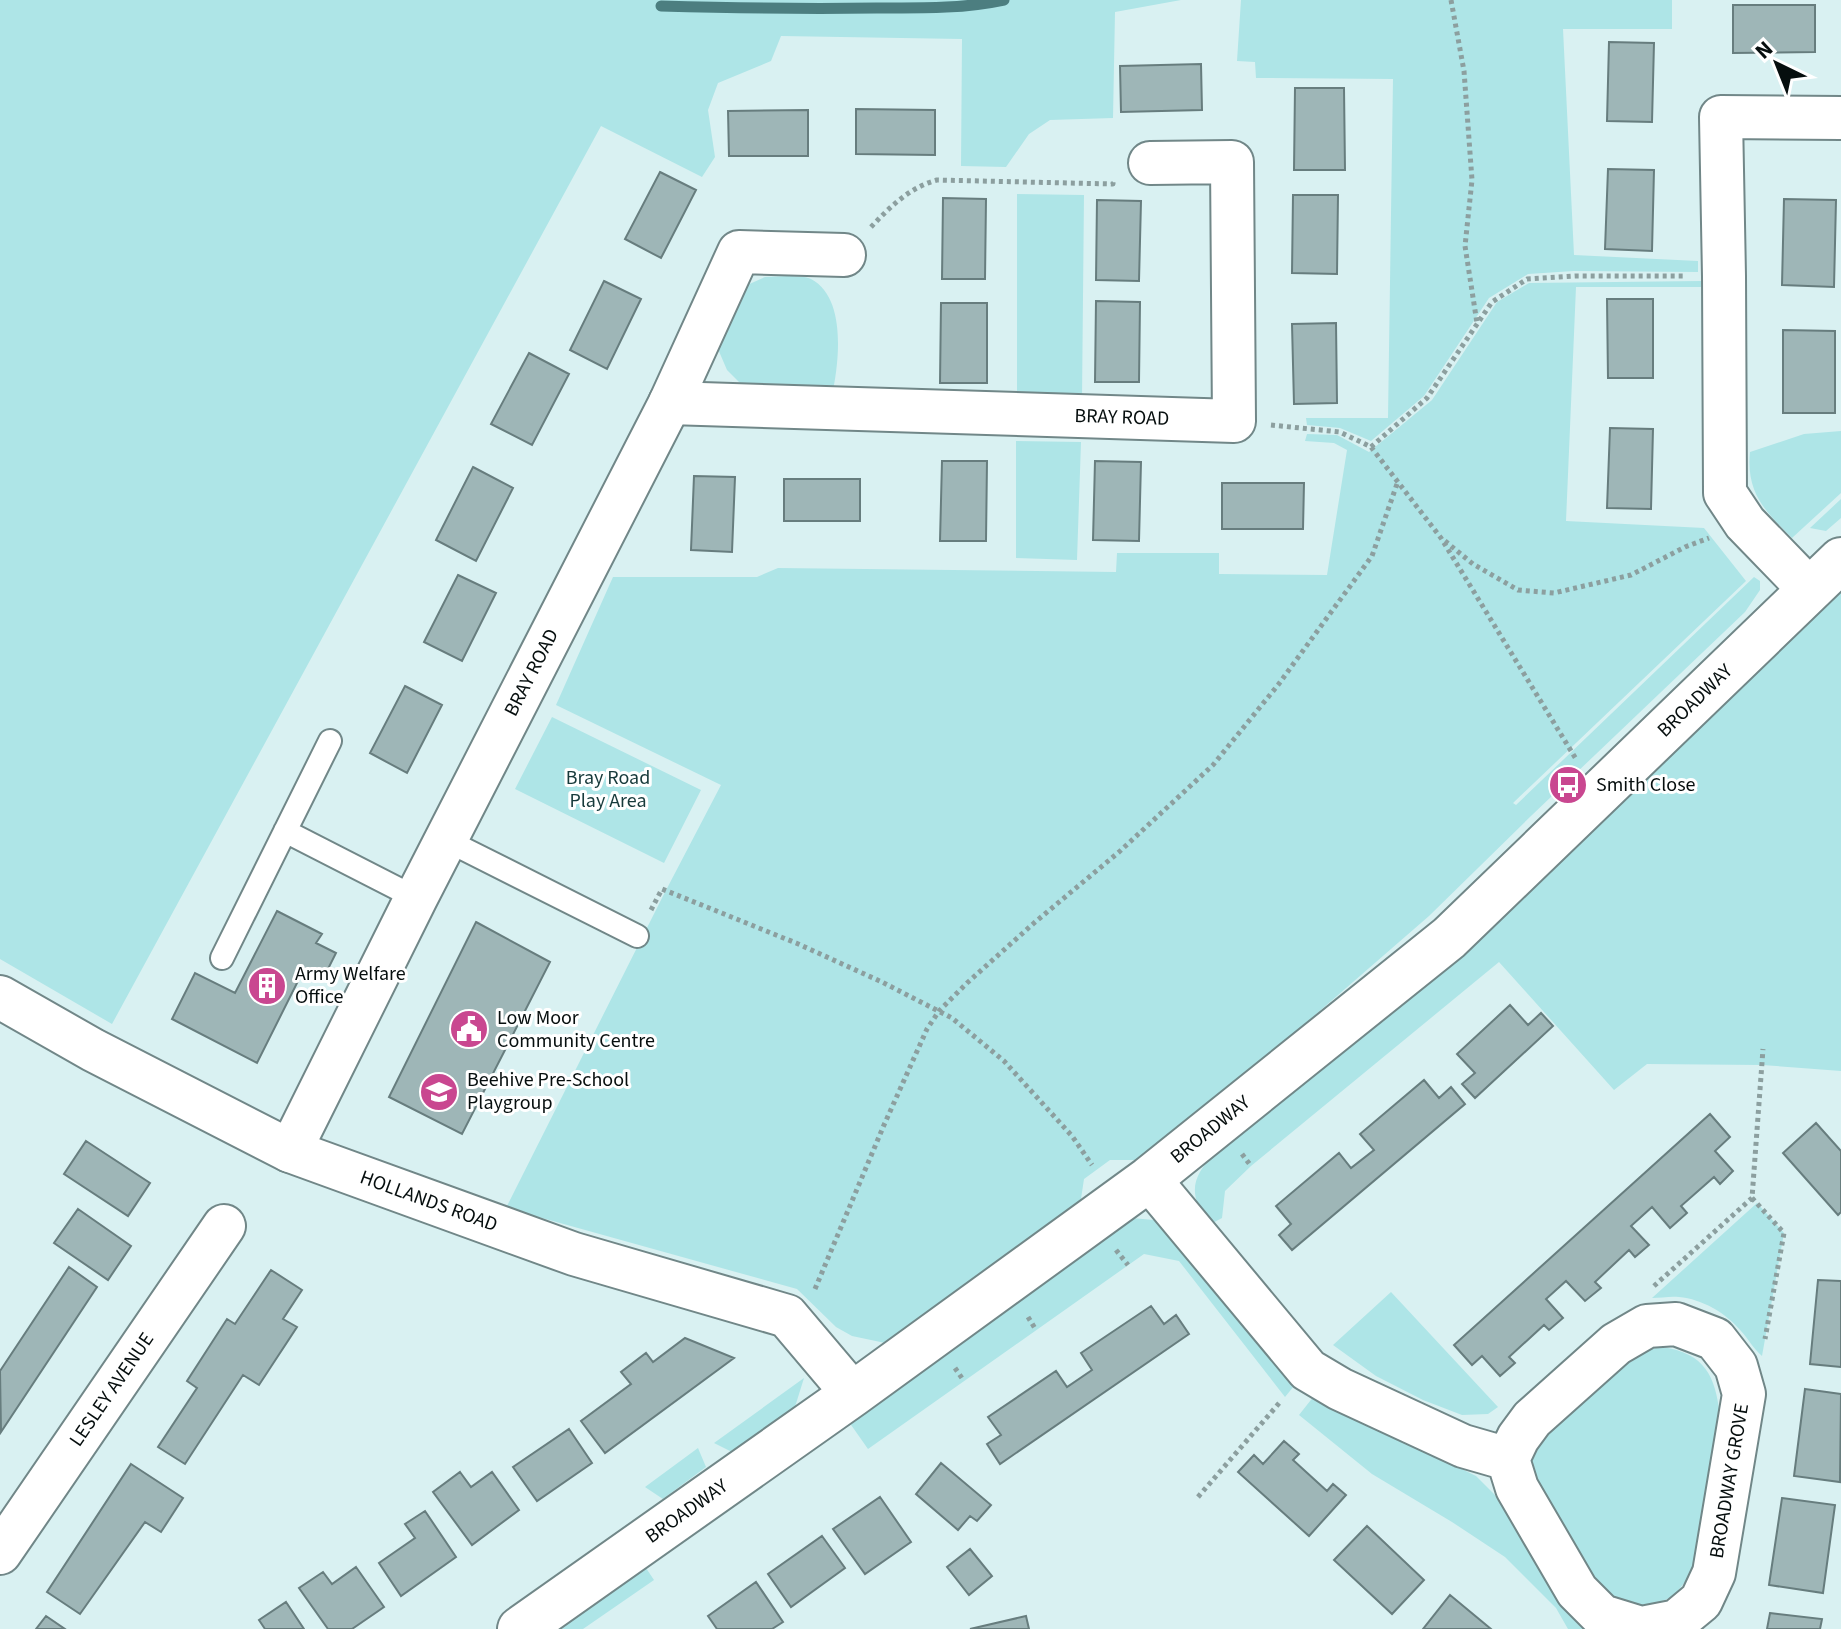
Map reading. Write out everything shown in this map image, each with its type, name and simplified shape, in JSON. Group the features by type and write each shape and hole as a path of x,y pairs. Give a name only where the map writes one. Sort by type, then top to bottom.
{"street":[{"path":"1810,590 1745,523 1725,493 1721,117 1841,118"},
{"path":"1150,163 1232,162 1234,421"},
{"name":"BRAY ROAD","path":"290,1151 670,403 739,252 844,255"},
{"name":"BRAY ROAD","path":"670,403 1234,421"},
{"name":"BROADWAY","path":"520,1629 853,1394 1149,1179 1449,938 1841,560"},
{"name":"HOLLANDS ROAD","path":"0,997 93,1050 290,1151 574,1254 787,1316 853,1394"},
{"path":"1149,1179 1308,1370 1340,1389 1463,1446 1508,1459 1532,1419 1616,1344 1647,1326"},
{"name":"LESLEY AVENUE","path":"0,1553 224,1226"},
{"name":"BROADWAY GROVE","path":"1508,1459 1517,1488 1577,1591 1602,1616 1641,1628 1677,1621 1701,1601 1714,1573 1744,1394 1736,1366 1715,1339 1676,1324 1647,1326"}],"lane":[{"path":"222,958 330,741"},
{"path":"285,831 416,898"},
{"path":"446,840 637,936"}],"path":[{"path":"1451,0 1464,71 1472,180 1465,246 1477,323"},
{"path":"844,255 897,201 926,183 937,180 1113,184 1114,155 1150,155 1150,163"},
{"path":"1371,447 1427,398 1492,302 1527,279 1724,276"},
{"path":"1234,421 1340,432 1371,447 1441,538 1571,753 1602,791"},
{"path":"812,1297 890,1111 927,1029 939,1011 1213,765 1278,685 1372,556 1398,481"},
{"path":"1441,538 1473,564 1518,590 1554,593 1631,575 1685,547 1745,523"},
{"path":"637,936 662,889 796,943 882,982 952,1018 1004,1061 1072,1136 1092,1165"},
{"path":"1647,1326 1638,1300 1752,1198 1763,1049"},
{"path":"1744,1394 1762,1356 1784,1233 1752,1198"},
{"path":"1198,1497 1308,1370"}],"green space":[{"path":"0,0 1181,0 1115,12 1113,118 1050,120 1029,134 1006,167 961,166 962,39 781,36 771,61 718,83 708,110 715,157 702,177 601,126 112,1024 0,959"},
{"path":"1241,0 1672,0 1672,29 1563,29 1574,255 1698,261 1698,272 1574,271 1528,274 1489,298 1424,396 1371,441 1340,428 1307,425 1306,418 1388,418 1393,79 1256,78 1255,62 1237,61"},
{"path":"1017,194 1084,195 1082,399 1017,397"},
{"path":"765,277 811,279 823,288 830,301 838,332 832,395 745,388 727,370 718,349 730,310 745,286"},
{"path":"1701,281 1701,287 1576,287 1566,521 1704,528 1746,581 1513,803 1516,805 1754,577 1760,581 1760,590 1745,612 1429,916 1148,1160 1110,1160 1084,1179 1079,1212 890,1344 852,1336 836,1327 797,1289 506,1208 721,785 556,705 613,577 757,577 778,568 1116,572 1117,553 1219,553 1219,574 1327,575 1347,450 1334,443 1305,441 1307,434 1337,435 1369,452 1432,400 1497,302 1529,283"},
{"path":"1841,431 1841,493 1792,538 1773,519 1754,490 1750,452 1804,434"},
{"path":"1016,441 1081,442 1077,560 1016,558"},
{"path":"1841,499 1841,518 1826,531 1810,528"},
{"path":"1841,581 1841,1071 1762,1065 1647,1064 1614,1090 1499,962 1251,1166 1225,1191 1222,1218 1207,1226 1197,1203 1195,1186 1202,1169 1217,1150"},
{"name":"Bray Road Play Area","path":"552,717 701,790 664,863 515,789"},
{"path":"1757,1203 1784,1233 1762,1356 1735,1324 1713,1308 1688,1298 1652,1298"},
{"path":"1132,1218 1164,1221 1303,1375 1285,1397 1179,1261 1144,1254 868,1449 849,1422"},
{"path":"1391,1292 1498,1407 1488,1414 1462,1415 1423,1400 1376,1376 1333,1345"},
{"path":"1663,1347 1677,1350 1698,1361 1711,1378 1718,1401 1720,1415 1701,1551 1691,1574 1674,1596 1648,1607 1624,1605 1584,1570 1531,1475 1531,1460 1539,1436 1622,1360 1644,1350"},
{"path":"804,1378 794,1410 734,1453 714,1443"},
{"path":"1314,1396 1476,1476 1495,1495 1541,1570 1595,1629 1568,1629 1556,1608 1505,1557 1372,1474 1299,1415"},
{"path":"698,1448 706,1467 663,1499 645,1487"},
{"path":"642,1562 654,1580 583,1629 547,1629"}],"building":[{"path":"1733,5 1815,5 1815,52 1733,53"},
{"path":"1609,42 1654,43 1652,122 1607,121"},
{"path":"1201,64 1202,110 1121,112 1120,66"},
{"path":"1295,88 1344,88 1345,170 1294,170"},
{"path":"856,109 935,110 935,155 856,154"},
{"path":"808,110 808,156 729,156 728,111"},
{"path":"1608,169 1654,170 1652,251 1605,249"},
{"path":"660,172 696,190 661,258 625,239"},
{"path":"1293,195 1338,195 1337,274 1292,273"},
{"path":"943,198 986,199 985,279 942,279"},
{"path":"1784,199 1836,200 1834,287 1782,285"},
{"path":"1097,200 1141,201 1139,281 1096,280"},
{"path":"604,281 641,299 607,369 570,350"},
{"path":"1607,299 1653,299 1653,378 1608,378"},
{"path":"1096,301 1140,302 1139,382 1095,382"},
{"path":"941,303 987,303 987,383 940,383"},
{"path":"1336,323 1337,403 1294,404 1292,324"},
{"path":"1783,330 1835,331 1835,413 1783,413"},
{"path":"529,353 569,374 532,445 491,424"},
{"path":"1610,428 1653,429 1651,509 1607,508"},
{"path":"942,461 987,461 986,541 940,541"},
{"path":"1095,461 1141,462 1139,541 1093,540"},
{"path":"473,467 513,488 476,561 436,540"},
{"path":"694,476 735,477 732,552 691,550"},
{"path":"784,479 860,479 860,521 784,521"},
{"path":"1222,483 1304,483 1303,529 1222,529"},
{"path":"458,575 496,593 462,661 424,642"},
{"path":"405,686 442,705 407,773 370,753"},
{"name":"Army Welfare Office","path":"277,911 322,934 316,943 336,953 323,979 304,969 257,1063 172,1019 195,973 235,993"},
{"name":"Low Moor Community Centre","path":"476,922 550,962 462,1134 389,1097"},
{"path":"1510,1005 1528,1025 1541,1013 1553,1026 1475,1098 1462,1084 1475,1073 1457,1054"},
{"path":"1424,1080 1439,1098 1451,1087 1465,1104 1292,1250 1279,1235 1291,1224 1276,1206 1339,1153 1351,1168 1374,1150 1360,1134"},
{"path":"1710,1114 1730,1137 1715,1151 1733,1171 1720,1184 1714,1177 1681,1206 1687,1213 1670,1228 1652,1207 1631,1226 1649,1245 1635,1257 1629,1250 1595,1282 1601,1288 1585,1301 1566,1281 1546,1299 1563,1318 1549,1330 1544,1325 1509,1357 1515,1363 1500,1376 1482,1356 1472,1365 1454,1345"},
{"path":"1816,1123 1841,1151 1841,1212 1838,1215 1783,1153"},
{"path":"86,1141 150,1183 128,1216 64,1174"},
{"path":"78,1209 131,1246 108,1280 54,1243"},
{"path":"69,1267 97,1287 1,1432 0,1371"},
{"path":"271,1270 302,1290 283,1319 297,1327 259,1385 243,1375 185,1464 158,1447 197,1388 187,1381 227,1319 235,1324"},
{"path":"1818,1280 1841,1281 1841,1367 1810,1364"},
{"path":"1151,1306 1164,1324 1176,1315 1189,1334 1000,1464 987,1444 1001,1435 988,1417 1056,1371 1067,1387 1092,1370 1081,1353"},
{"path":"685,1338 734,1358 605,1453 581,1421 631,1384 621,1372 646,1353 653,1362"},
{"path":"1805,1389 1841,1394 1840,1482 1794,1476"},
{"path":"569,1429 592,1463 537,1501 513,1467"},
{"path":"1284,1441 1299,1454 1293,1460 1327,1491 1333,1484 1346,1495 1309,1536 1238,1472 1254,1455 1263,1464"},
{"path":"941,1463 991,1505 977,1521 970,1516 958,1530 916,1494"},
{"path":"131,1464 183,1498 161,1532 145,1522 80,1614 47,1592"},
{"path":"460,1472 471,1487 492,1472 519,1510 472,1545 433,1492"},
{"path":"880,1497 911,1542 865,1574 833,1529"},
{"path":"1782,1498 1835,1505 1823,1593 1769,1585"},
{"path":"425,1511 456,1557 401,1596 379,1563 415,1538 405,1524"},
{"path":"1367,1526 1424,1580 1392,1614 1334,1560"},
{"path":"822,1536 845,1568 791,1607 768,1574"},
{"path":"970,1549 992,1576 969,1595 947,1567"},
{"path":"356,1567 384,1607 352,1629 328,1629 299,1588 323,1572 332,1584"},
{"path":"756,1582 783,1622 772,1629 717,1629 708,1616"},
{"path":"1450,1595 1491,1629 1423,1629"},
{"path":"286,1602 304,1629 265,1629 259,1620"},
{"path":"1770,1613 1822,1619 1820,1629 1767,1629"},
{"path":"46,1616 65,1629 36,1629"},
{"path":"1026,1616 1029,1629 970,1629"}],"waterway":[{"path":"661,6 924,8 1004,0"}],"place":[{"name":"Smith Close","path":"1568,785"},
{"name":"Army Welfare Office","path":"267,986"},
{"name":"Low Moor Community Centre","path":"469,1029"},
{"name":"Beehive Pre-School Playgroup","path":"439,1092"}]}
